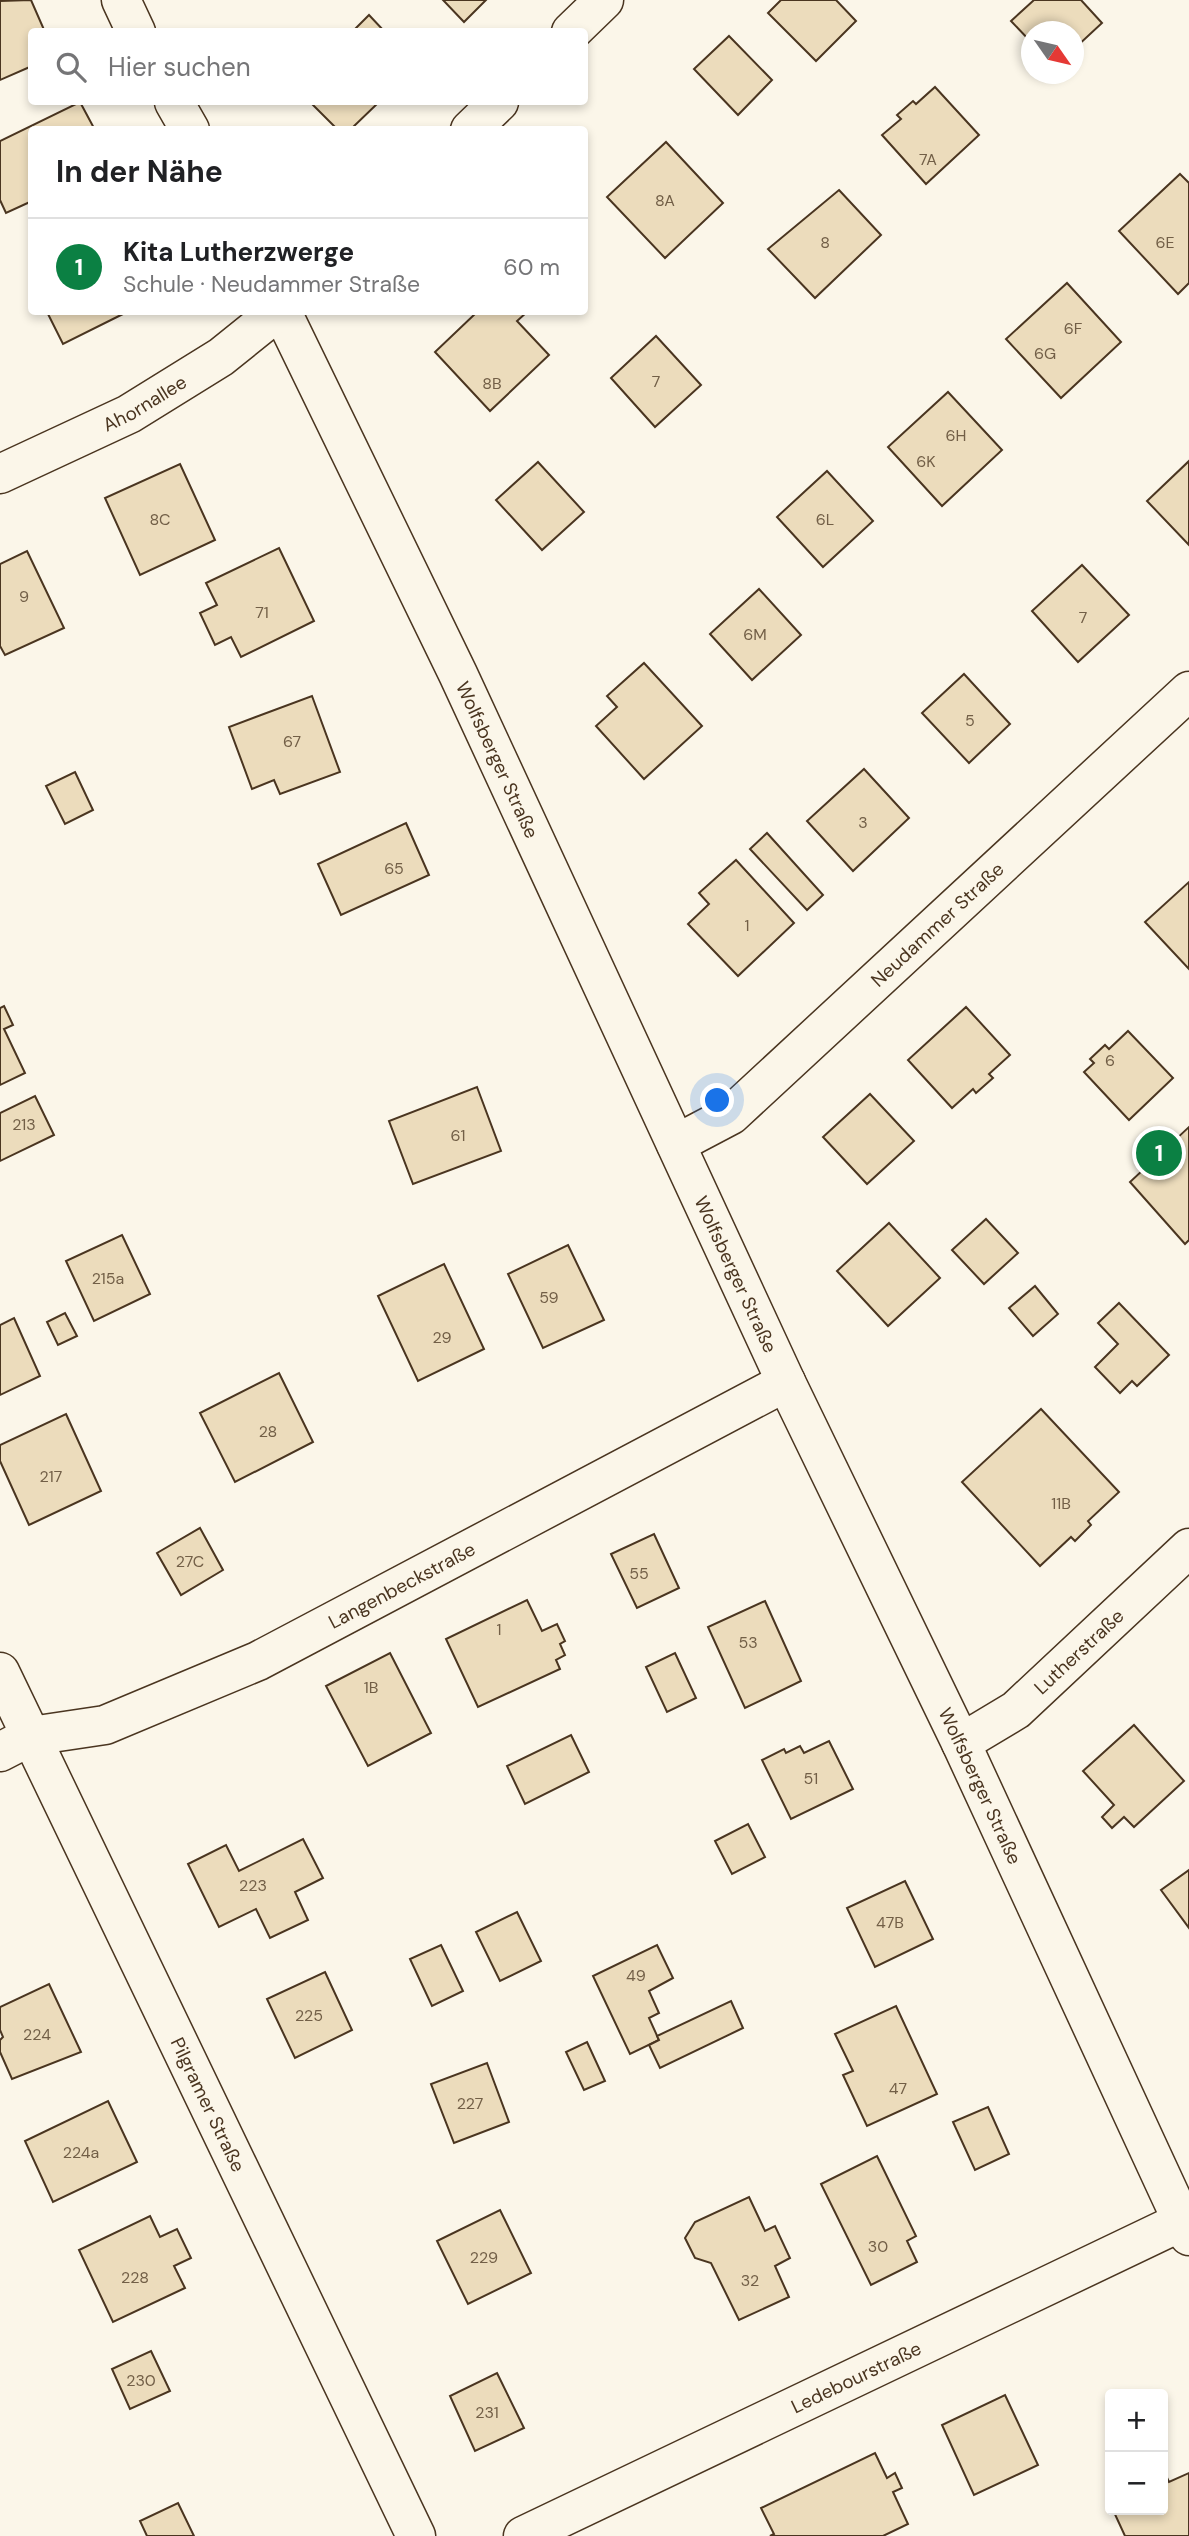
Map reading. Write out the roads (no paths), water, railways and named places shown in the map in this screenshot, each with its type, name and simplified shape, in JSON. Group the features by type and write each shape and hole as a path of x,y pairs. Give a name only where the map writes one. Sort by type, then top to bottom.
{"street":[{"path":"121,0 134,28"},
{"path":"576,28 604,0"},
{"path":"176,105 188,126"},
{"path":"474,126 496,105"},
{"name":"Ahornallee","path":"0,474 129,414 221,357 276,315"},
{"name":"Wolfsberger Straße","path":"281,315 458,674 786,1382 961,1743 1187,2225"},
{"name":"Neudammer Straße","path":"676,1144 731,1115 1189,691"},
{"name":"Langenbeckstraße","path":"16,1744 105,1725 258,1661 786,1382"},
{"name":"Lutherstraße","path":"961,1743 1016,1710 1189,1548"},
{"name":"Pilgramer Straße","path":"0,1672 16,1744 416,2536"},
{"name":"Ledebourstraße","path":"523,2536 1187,2225"}],"place":[{"name":"Kita Lutherzwerge","path":"1159,1153"}]}
